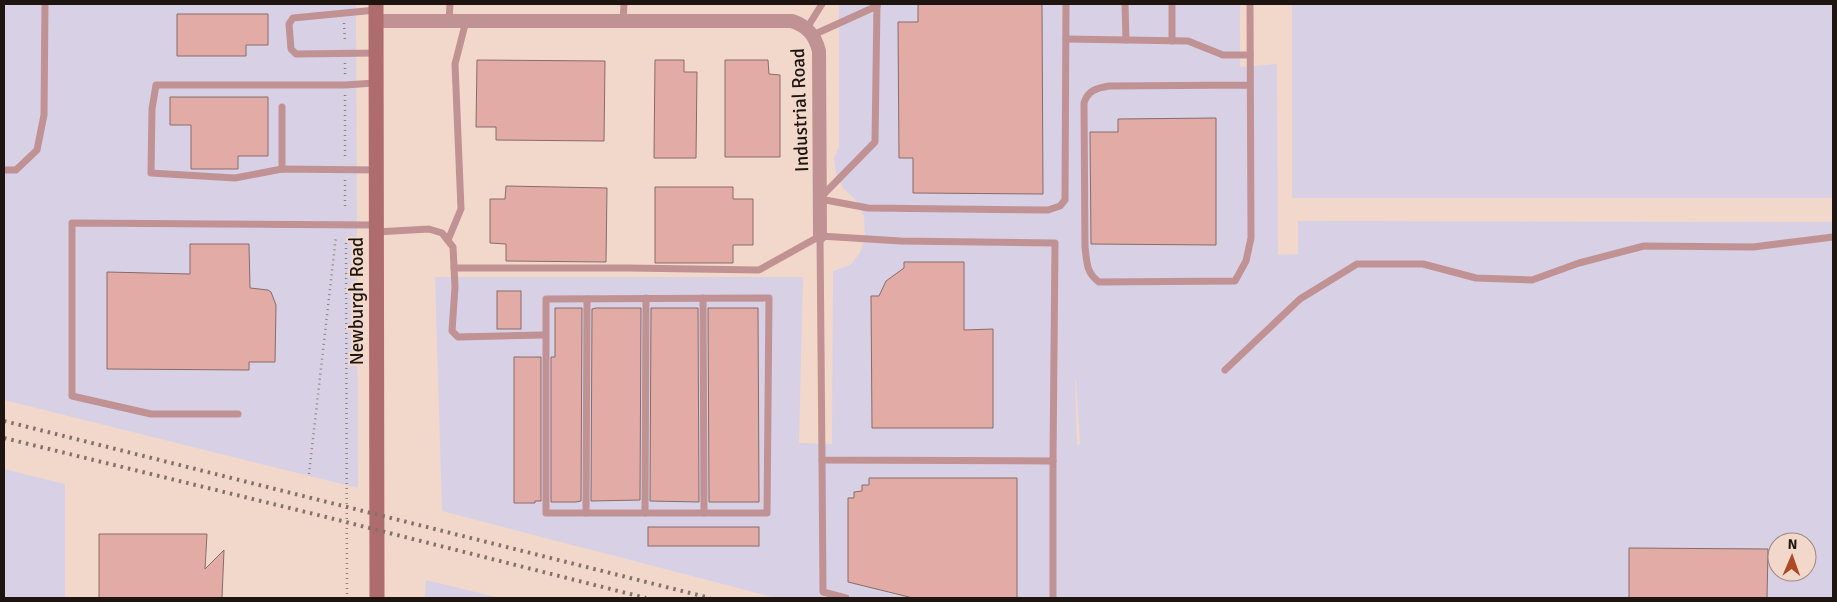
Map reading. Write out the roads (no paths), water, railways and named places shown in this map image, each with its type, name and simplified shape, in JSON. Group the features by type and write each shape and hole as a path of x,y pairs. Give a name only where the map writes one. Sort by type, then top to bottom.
{"main road":[{"name":"Newburgh Road","path":"376,12 377,598"}],"street":[{"name":"Industrial Road","path":"376,12 449,21 792,21 810,31 819,51 820,236"}],"lane":[{"path":"4,170 16,170 38,150 44,115 45,4"},
{"path":"449,21 450,4"},
{"path":"623,21 624,4"},
{"path":"810,31 822,4"},
{"path":"820,199 868,208 1048,210 1060,206 1065,200 1066,4"},
{"path":"1125,4 1126,40"},
{"path":"1172,4 1172,41"},
{"path":"1250,4 1251,238 1246,261 1235,281 1099,282 1092,277 1088,267 1085,247 1084,103 1087,94 1096,88 1109,86 1250,85"},
{"path":"810,31 877,5 875,142 820,199"},
{"path":"376,12 293,18 289,24 291,49 296,54 376,53"},
{"path":"448,240 461,209 455,64 466,21"},
{"path":"1066,39 1188,41 1222,55 1250,55"},
{"path":"375,83 345,85 156,86 152,109 151,173 235,178 282,169 376,170"},
{"path":"282,107 282,169"},
{"path":"238,414 151,414 72,396 72,223 338,225 429,229 442,233 454,246 455,287 452,331 458,337 544,335"},
{"path":"454,268 759,270 820,236 901,241 1055,243 1053,598"},
{"path":"820,236 823,592 846,598"},
{"path":"1225,370 1300,299 1357,264 1423,264 1476,278 1532,280 1579,263 1644,246 1753,247 1833,237"},
{"path":"586,298 586,513"},
{"path":"586,298 769,298 767,513 546,513 544,335 546,299 586,298"},
{"path":"644,513 646,298"},
{"path":"703,298 704,513"},
{"path":"822,460 1053,461"}],"railway":[{"path":"4,421 710,598"},
{"path":"4,438 646,598"}]}
